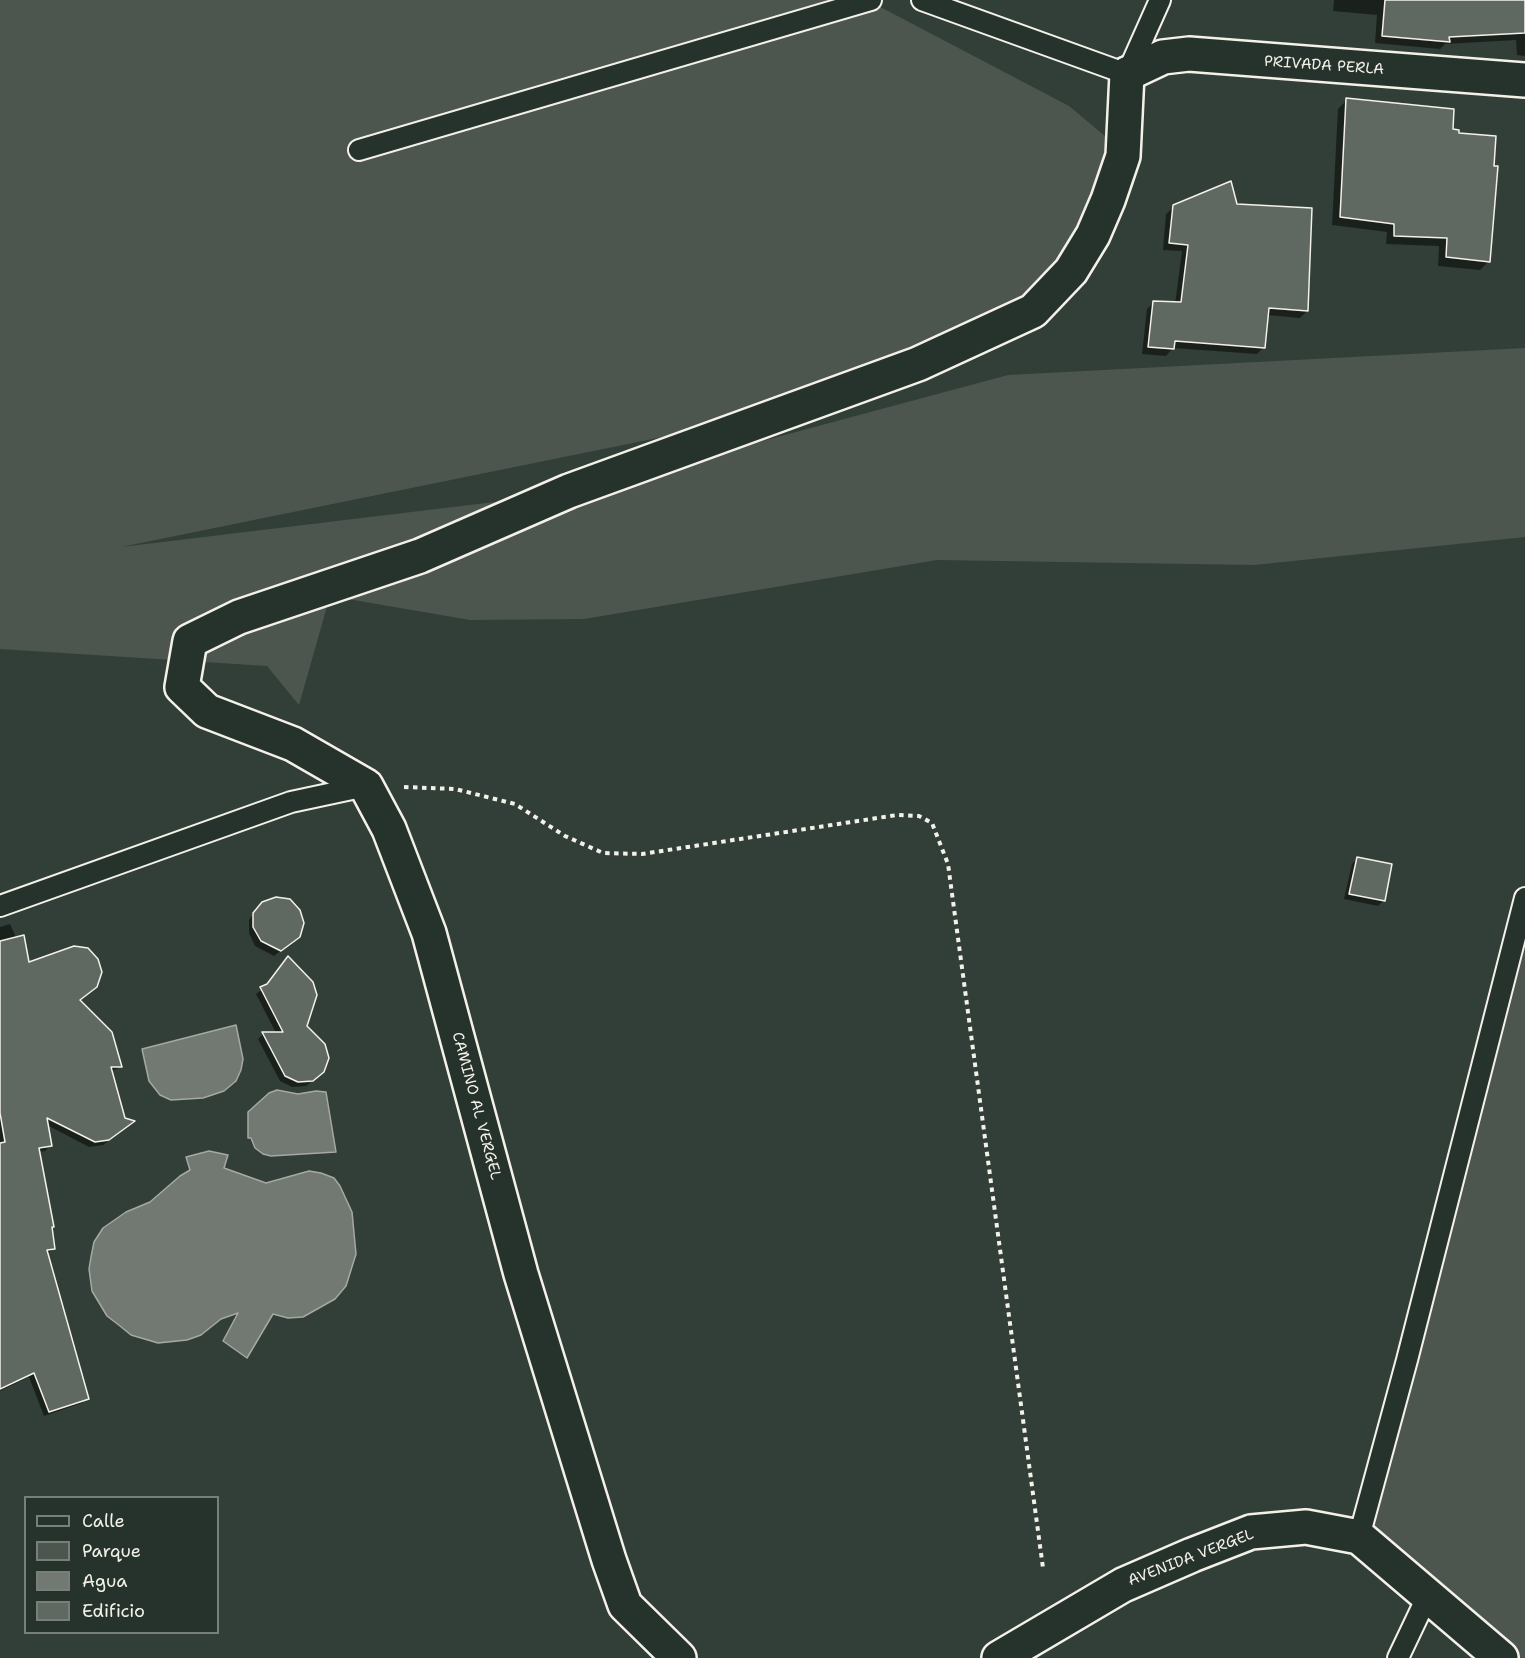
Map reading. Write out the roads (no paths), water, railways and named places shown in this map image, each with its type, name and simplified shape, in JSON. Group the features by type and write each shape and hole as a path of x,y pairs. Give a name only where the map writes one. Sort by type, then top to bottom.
{"street":[{"name":"PRIVADA PERLA","path":"1127,74 1162,57 1190,54 1525,80"},
{"path":"366,786 293,744 207,711 182,687 190,641 239,618 420,556 569,491 918,364 1033,311 1071,271 1093,235 1108,200 1123,156 1127,74"},
{"name":"CAMINO AL VERGEL","path":"366,786 389,829 429,933 521,1274 615,1578 625,1605 679,1658"},
{"name":"AVENIDA VERGEL","path":"999,1658 1123,1585 1251,1532 1306,1527 1359,1537 1501,1658"}],"lane":[{"path":"359,150 871,0"},
{"path":"922,0 1127,74 1160,0"},
{"path":"0,906 291,802 366,786"},
{"path":"1359,1537 1407,1360 1525,898"},
{"path":"1398,1658 1428,1595"}],"water":[{"path":"236,1025 243,1059 241,1070 236,1081 224,1091 203,1098 171,1100 160,1095 149,1081 142,1049"},
{"path":"277,1090 298,1094 326,1092 336,1152 271,1156 255,1148 251,1138 248,1138 248,1112 269,1093"},
{"path":"209,1151 228,1155 224,1168 266,1183 309,1171 334,1178 352,1212 356,1254 346,1286 335,1299 303,1317 288,1318 273,1314 247,1358 223,1341 238,1313 221,1319 201,1335 187,1340 158,1343 131,1335 107,1316 92,1291 89,1269 91,1257 94,1242 103,1228 126,1212 150,1202 190,1170 186,1157"}]}
